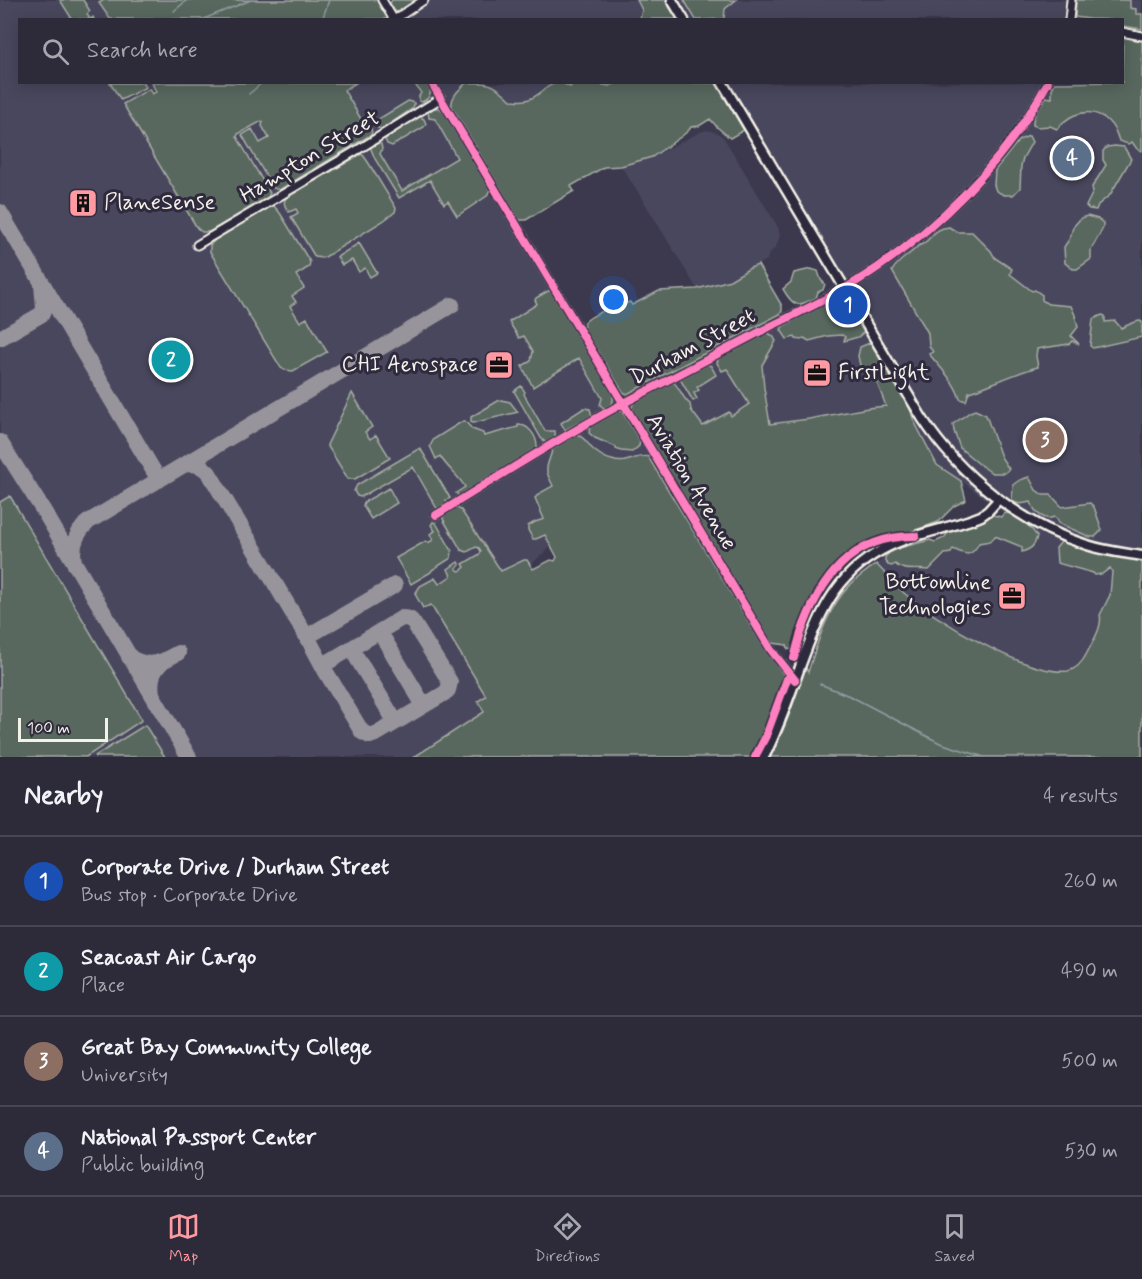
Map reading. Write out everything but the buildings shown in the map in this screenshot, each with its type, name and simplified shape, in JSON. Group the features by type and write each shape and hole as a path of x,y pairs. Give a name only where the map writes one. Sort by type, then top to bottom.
{"street":[{"path":"382,0 393,18"},
{"path":"397,18 424,0"},
{"path":"672,0 683,18"},
{"path":"1069,18 1071,0"},
{"path":"1124,33 1142,36"},
{"name":"Aviation Avenue","path":"432,84 771,650 795,680"},
{"path":"723,84 933,435 965,471 999,499 1050,530 1104,549 1142,556"},
{"name":"Durham Street","path":"436,515 624,403 845,288 882,265 922,234 959,200 1009,143 1047,84"},
{"name":"Hampton Street","path":"197,245 441,98"},
{"path":"764,757 780,723 825,605 848,574 871,556 902,540 981,516 999,499"}],"shaded area":[{"path":"0,0 368,0 379,18 18,18 18,84 419,84 536,264 650,460 503,589 491,709 414,757 0,757"},
{"path":"418,0 637,0 642,10 640,18 398,18 394,10 400,11"},
{"path":"665,0 1142,0 1142,560 1085,549 1057,563 1096,575 1110,568 1112,572 1110,595 1100,615 1099,628 1082,662 1070,671 1045,669 1008,656 976,640 905,594 876,564 885,557 885,561 899,568 916,571 929,570 953,549 965,555 976,548 979,543 993,540 995,535 1023,548 1022,552 1035,544 1029,526 1009,513 1004,513 937,465 914,421 909,406 858,351 861,370 877,383 886,406 770,424 762,365 776,341 742,391 749,404 731,416 728,412 703,426 695,417 690,404 684,399 670,372 780,314 816,298 834,285 820,255 717,84 1124,84 1124,18 676,18"},
{"path":"437,84 465,84 451,101"},
{"path":"491,84 552,84 527,100 511,100"},
{"path":"707,130 718,133 724,138 778,227 780,236 767,260 730,279 697,289 621,166 652,157"}],"green space":[{"path":"60,0 83,0 90,11 87,14 89,18 71,18"},
{"path":"104,0 377,0 388,18 109,18 99,3"},
{"path":"392,0 418,0 397,12 390,3"},
{"path":"637,0 665,0 676,18 640,18 642,10"},
{"path":"684,0 736,0 725,9 724,18 695,18"},
{"path":"1076,0 1130,0 1130,8 1136,9 1136,14 1142,14 1142,29 1124,26 1124,18 1075,17"},
{"path":"1124,34 1142,37 1142,151 1137,149 1132,142 1128,144 1119,141 1115,130 1108,122 1092,113 1074,115 1057,129 1050,126 1033,125 1035,114 1046,97 1052,98 1054,84 1124,84"},
{"path":"111,84 144,84 146,87 121,100"},
{"path":"152,84 354,84 344,90 365,126 371,128 372,134 279,190 273,188 242,135 252,129 260,143 269,138 262,126 263,122 238,134 237,137 270,193 268,197 209,232 202,232 197,228 123,104 149,89 152,94 156,92"},
{"path":"415,84 428,84 429,96 422,102 419,101 421,93"},
{"path":"465,84 491,85 511,100 532,98 554,84 570,87 572,84 609,86 614,84 717,84 744,130 730,138 710,119 699,126 691,127 652,157 621,166 604,167 571,186 574,191 526,220 519,220 452,107 452,100"},
{"path":"408,101 414,103 413,108 382,129 378,128 377,120"},
{"path":"439,108 444,112 490,189 487,196 457,216 448,201 444,204 430,180 399,198 371,149 378,143 381,144 380,154 402,191 457,158 435,119 429,118 428,111"},
{"path":"419,116 424,119 426,124 424,127 392,146 387,144 385,139"},
{"path":"1029,136 1032,142 1023,158 1020,188 1013,195 1004,195 996,191 995,170 1019,140"},
{"path":"1107,147 1124,147 1131,159 1110,195 1098,205 1096,210 1089,209 1086,206 1093,192 1092,187 1106,165 1103,160 1103,151"},
{"path":"361,154 396,208 395,212 325,257 315,257 291,217 298,213 296,209 289,212 284,202 286,198"},
{"path":"273,205 310,262 309,267 296,275 304,288 292,296 296,302 290,306 300,322 307,318 327,352 293,371 281,368 210,252 210,245 215,240"},
{"path":"1087,216 1098,219 1103,223 1103,228 1091,250 1091,259 1077,269 1073,269 1065,263 1064,247 1073,227 1081,218"},
{"path":"949,227 957,232 972,232 995,258 1012,269 1010,274 1032,291 1035,290 1042,295 1042,300 1048,304 1071,306 1078,327 1071,336 1079,344 1072,341 1069,344 1037,349 1038,367 969,392 966,401 960,399 951,381 929,354 933,352 929,346 928,333 892,271 938,230"},
{"path":"359,243 377,273 370,277 365,268 359,272 352,260 342,265 337,257"},
{"path":"758,265 782,306 780,314 627,394 623,392 584,329 584,324 591,317 612,307 630,302 632,305 659,291 697,289 730,280"},
{"path":"811,269 818,271 825,284 823,290 810,301 800,304 793,303 783,289 791,282 794,273"},
{"path":"548,291 553,293 613,395 613,401 609,407 604,408 600,405 602,398 579,358 533,387 522,366 531,361 533,351 524,336 519,338 509,322 537,304 536,298"},
{"path":"830,301 848,306 864,332 858,337 844,341 845,337 842,335 809,341 795,337 787,339 781,330 783,326"},
{"path":"1105,316 1105,322 1115,321 1121,328 1142,322 1142,337 1093,348 1090,346 1093,319"},
{"path":"768,333 776,341 762,365 770,424 886,406 877,383 861,370 858,356 860,347 872,342 909,406 914,421 937,465 961,481 966,500 954,506 938,522 873,546 833,576 822,593 797,651 788,649 787,645 772,643 632,409 635,401 673,382 703,426 729,412 731,416 749,404 727,369 722,371 717,363 719,357"},
{"path":"707,364 711,366 716,375 697,387 699,390 694,393 697,399 693,401 680,379"},
{"path":"521,386 545,431 555,431 552,441 546,443 541,438 514,391"},
{"path":"352,393 372,427 365,432 370,439 376,435 390,458 355,479 348,479 327,445"},
{"path":"501,400 510,402 518,412 471,422 471,417"},
{"path":"584,408 590,409 592,416 565,430 561,423"},
{"path":"975,410 986,415 1001,457 1009,469 1005,473 992,473 960,448 953,424"},
{"path":"620,411 640,441 639,446 632,452 616,449 589,433 592,425"},
{"path":"463,421 472,429 483,433 484,436 522,425 532,432 537,447 459,496 456,493 465,487 440,456 436,459 430,446 434,439"},
{"path":"577,435 597,452 610,459 622,462 645,456 650,457 754,631 786,678 788,686 758,757 414,757 484,712 478,701 486,696 431,605 423,608 415,594 420,586 435,578 439,584 451,576 448,569 458,562 460,565 456,568 459,571 465,567 463,564 480,554 481,551 476,547 467,552 461,550 443,519 444,514 455,507 461,510 501,571 524,560 527,560 533,569 551,560 555,561 557,557 545,535 533,539 528,526 544,519 535,498 553,486 547,468 552,450"},
{"path":"420,448 450,498 446,500 448,504 439,509 436,507 413,467 361,497 357,496 354,491 357,485"},
{"path":"1029,477 1036,490 1043,495 1051,495 1062,507 1090,503 1094,507 1102,530 1095,537 1090,537 1058,523 1054,517 1043,517 1034,509 1031,502 1021,504 1014,502 1012,500 1013,485"},
{"path":"389,488 397,503 371,519 363,506 364,502"},
{"path":"10,496 142,720 86,757 0,757 0,502"},
{"path":"1004,513 1018,517 1027,524 1037,536 1034,545 1022,552 1022,547 995,536 990,541 979,543 968,554 953,549 929,570 907,569 895,564 892,566 885,561 885,557 892,550 930,540 935,542 944,538 950,530 993,515 1001,517"},
{"path":"433,522 436,523 452,551 451,558 411,584 396,558 426,541 428,543 433,540 430,534 435,531 431,525"},
{"path":"1061,542 1099,553 1142,560 1142,757 769,757 789,713 805,666 808,672 835,604 850,585 876,564 918,604 982,644 1029,665 1068,671 1077,667 1082,662 1099,629 1100,615 1110,595 1112,572 1110,568 1102,574 1095,575 1057,563 1056,548"},
{"path":"145,725 165,757 95,757 95,756"}],"waterway":[{"path":"174,11 187,0"},
{"path":"206,18 251,0"},
{"path":"323,18 329,0"},
{"path":"249,94 261,84"},
{"path":"820,684 852,697 940,743 984,757"}],"taxiway":[{"path":"0,212 159,480"},
{"path":"0,338 42,314 44,308 42,285"},
{"path":"75,565 73,553 75,542 88,522 452,305"},
{"path":"0,442 45,513 189,757"},
{"path":"184,465 198,465 209,473 362,732 370,736 378,733 445,693 450,682 413,622 406,618 402,618 330,661"},
{"path":"315,632 395,585"},
{"path":"384,639 420,699 430,702"},
{"path":"163,661 178,653"},
{"path":"129,657 146,664 163,661 156,668 153,676 152,694"},
{"path":"357,658 392,716"}],"cycle path":[{"path":"432,84 771,650 795,680"},
{"path":"436,515 600,416 814,305 883,264 938,220 988,169 1011,141 1047,84"},
{"path":"794,658 800,636 817,596 841,564 856,552 874,543 893,538 916,536"},
{"path":"755,757 766,736 787,679"}],"place":[{"name":"National Passport Center","path":"1072,158"},
{"name":"PlaneSense","path":"83,203"},
{"name":"Corporate Drive / Durham Street","path":"848,305"},
{"name":"Seacoast Air Cargo","path":"171,360"},
{"name":"CHI Aerospace","path":"499,365"},
{"name":"FirstLight","path":"817,373"},
{"name":"Great Bay Community College","path":"1045,440"},
{"name":"Bottomline Technologies","path":"1012,596"}]}
